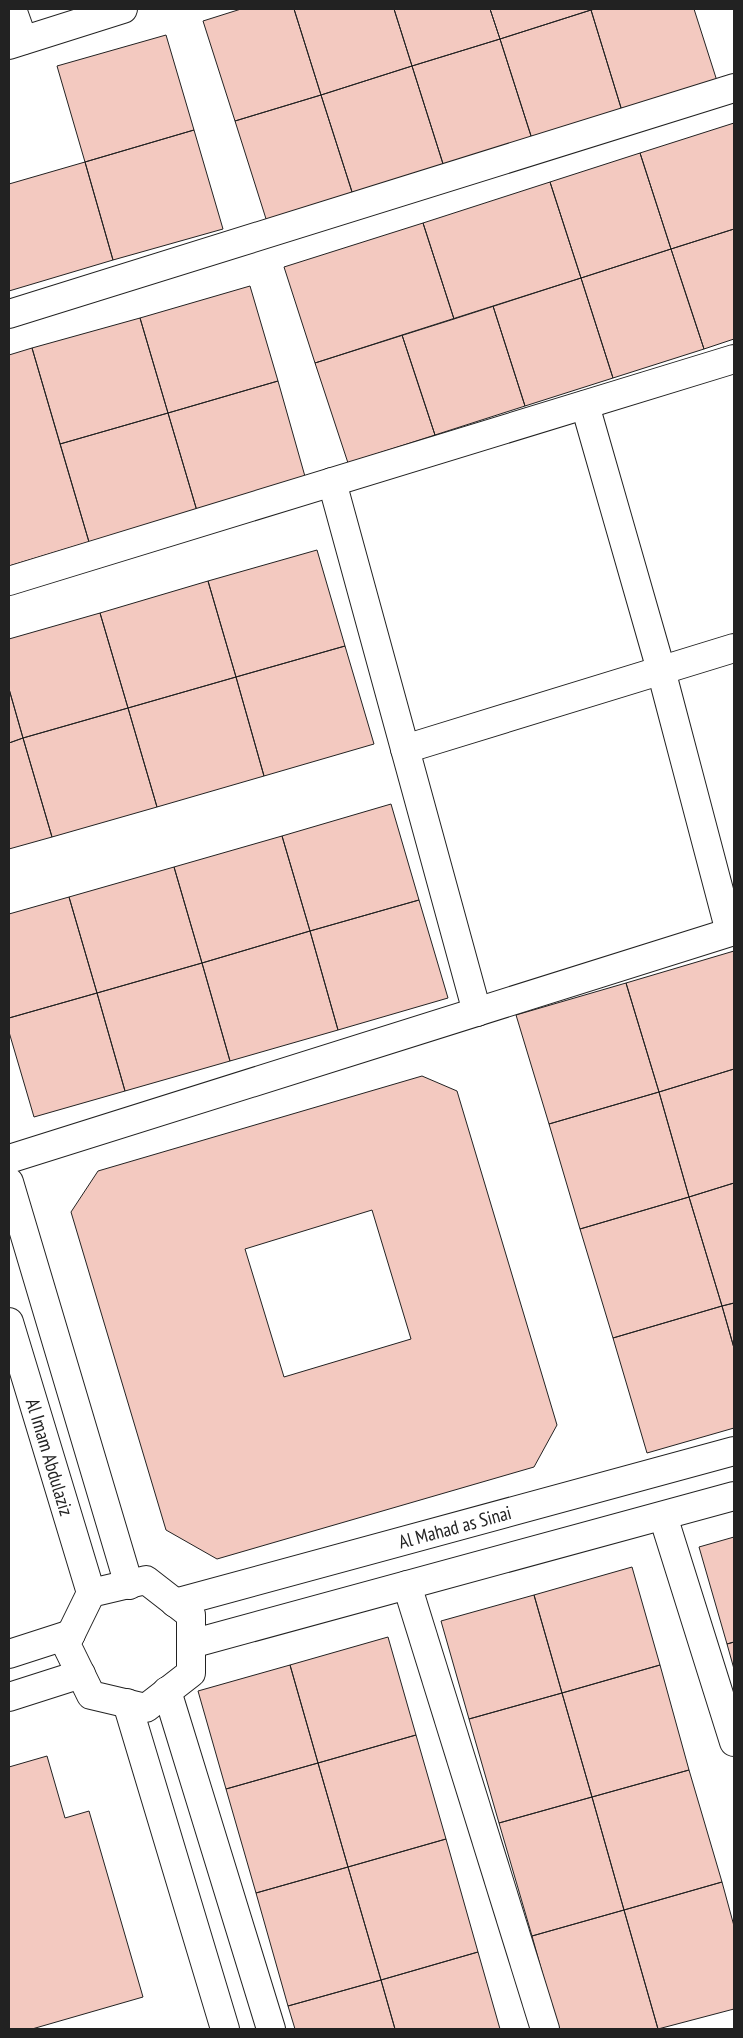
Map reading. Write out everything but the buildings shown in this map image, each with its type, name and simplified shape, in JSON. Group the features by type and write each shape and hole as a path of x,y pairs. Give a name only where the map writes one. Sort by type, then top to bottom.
{"street":[{"path":"12,9 16,42 123,9"},
{"path":"9,314 734,88"},
{"path":"9,581 734,359"},
{"path":"9,1159 732,931 661,670 585,405"},
{"path":"332,482 477,1012"},
{"path":"405,749 734,648"},
{"path":"9,1182 129,1584"},
{"name":"Al Imam Abdulaziz","path":"9,1322 91,1593"},
{"name":"Al Mahad as Sinai","path":"175,1603 734,1450"},
{"path":"191,1644 734,1496"},
{"path":"663,1516 734,1742"},
{"path":"146,1580 191,1616 191,1673 146,1708 91,1695 66,1644 91,1593 129,1584 146,1580"},
{"path":"407,1585 544,2029"},
{"path":"9,1654 71,1634"},
{"path":"9,1697 81,1674"},
{"path":"167,1691 271,2029"},
{"path":"127,1703 225,2029"}]}
